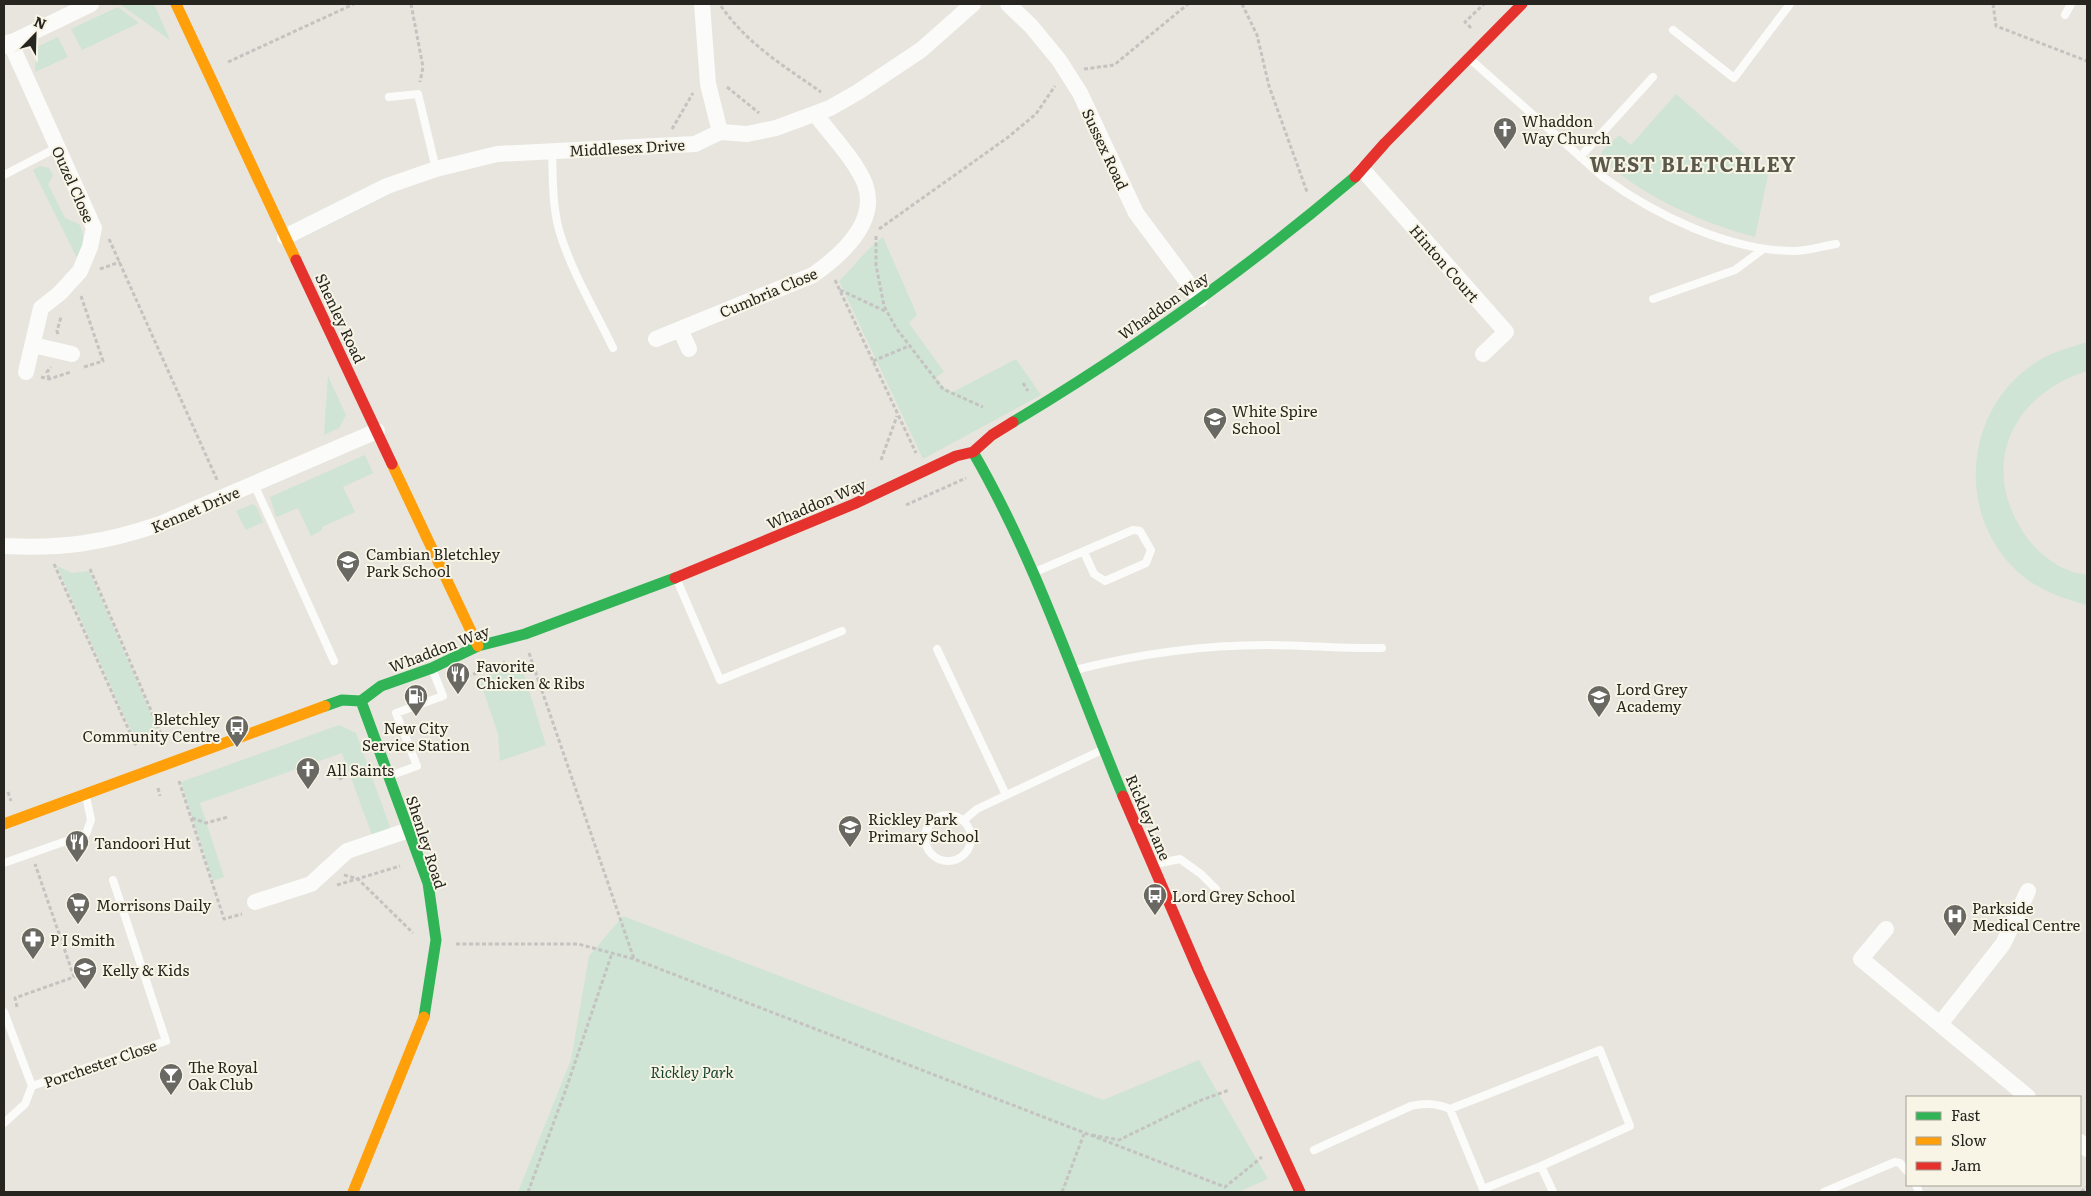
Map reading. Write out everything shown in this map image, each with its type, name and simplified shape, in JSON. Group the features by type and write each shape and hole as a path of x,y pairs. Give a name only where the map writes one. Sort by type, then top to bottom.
{"street":[{"path":"7,44 91,4"},
{"name":"Shenley Road","path":"176,4 478,646"},
{"path":"702,4 708,84 720,132"},
{"name":"Middlesex Drive","path":"285,237 387,186 436,169 497,154 695,144 720,132 747,134 776,128 816,115 858,92 921,50 973,4"},
{"name":"Sussex Road","path":"1008,4 1031,26 1066,71 1080,93 1136,213 1200,299"},
{"name":"Whaddon Way","path":"361,701 381,686 432,668 478,646 525,634 676,578 854,504 926,472 956,456 974,452 992,435 1075,385 1200,299 1318,209 1363,170 1385,143 1522,4"},
{"name":"Ouzel Close","path":"7,44 58,147 94,228 90,248 80,270 60,293 41,308 26,372"},
{"name":"Cumbria Close","path":"656,339 813,275 828,265 856,236 865,211 866,186 859,173 816,115"},
{"name":"Hinton Court","path":"1363,170 1506,332 1483,354"},
{"path":"680,329 689,349"},
{"path":"32,345 72,354"},
{"name":"Kennet Drive","path":"4,546 37,548 82,545 124,537 160,524 377,431"},
{"name":"Rickley Lane","path":"974,452 1013,524 1035,572 1104,749 1153,864 1248,1084 1300,1192"},
{"path":"4,824 342,700 361,701"},
{"name":"Shenley Road","path":"353,1192 423,1021 436,940 428,883 361,701"},
{"path":"249,908 312,884 347,851 409,830"},
{"path":"1940,1024 2002,944 2028,891"},
{"path":"1886,930 1861,959 2027,1096"}],"lane":[{"path":"1673,30 1734,78 1790,4"},
{"path":"2065,15 2071,4"},
{"path":"1469,58 1580,157 1624,193 1655,210 1738,245 1762,250 1796,251 1836,244"},
{"path":"1580,157 1653,77"},
{"path":"389,97 418,94 436,169"},
{"path":"4,175 58,147"},
{"path":"552,150 553,201 559,229 567,252 613,348"},
{"path":"1653,299 1735,270 1762,250"},
{"path":"254,484 334,661"},
{"path":"1035,572 1133,530 1140,531 1151,550 1146,563 1105,581 1094,574 1084,552"},
{"path":"676,578 720,680 842,631"},
{"path":"1073,671 1116,660 1163,652 1234,646 1382,648"},
{"path":"937,649 1006,795"},
{"path":"390,776 417,766 396,713 443,696 432,668"},
{"path":"964,820 977,809 1104,749"},
{"path":"4,863 86,834 91,820 86,794"},
{"path":"953,815 964,820 970,830 971,843 965,854 955,860 943,861 932,855 926,845 925,833 930,822 940,816 953,815"},
{"path":"1153,864 1180,859 1216,888"},
{"name":"Porchester Close","path":"4,1123 25,1104 32,1086 166,1041 113,880"},
{"path":"4,1012 32,1086"},
{"path":"1314,1150 1411,1106 1425,1103 1437,1104 1450,1110 1484,1190 1630,1126 1600,1050 1450,1110"},
{"path":"1824,1192 1894,1162 1900,1163 1906,1170"},
{"path":"1541,1166 1553,1192"}],"path":[{"path":"228,62 354,4"},
{"path":"411,4 423,68 418,94"},
{"path":"719,4 735,26 758,49 822,93"},
{"path":"983,407 943,389 896,328 884,306 876,265 876,230 1006,138 1036,114 1066,71 1114,65 1188,4"},
{"path":"1242,4 1257,35 1269,86 1304,186 1318,209"},
{"path":"1993,4 1996,26 2087,61"},
{"path":"669,134 695,89 708,84 724,84 763,117"},
{"path":"813,98 831,89"},
{"path":"94,228 108,236 218,483"},
{"path":"97,270 120,262"},
{"path":"828,265 926,472"},
{"path":"840,290 887,312"},
{"path":"74,300 80,292"},
{"path":"64,314 59,319 57,332 63,341 75,343 68,373"},
{"path":"873,361 909,346"},
{"path":"881,460 898,414"},
{"path":"54,562 136,746"},
{"path":"90,569 162,736"},
{"path":"529,653 634,959"},
{"path":"340,778 369,767"},
{"path":"179,780 224,919 249,908"},
{"path":"192,818 206,823 228,817"},
{"path":"19,1017 15,998 74,977 31,854"},
{"path":"329,888 405,864"},
{"path":"327,870 358,879 414,933"},
{"path":"448,944 578,944 634,959 1225,1187 1277,1144"},
{"path":"528,1192 566,1089 612,953"},
{"path":"1084,1134 1119,1140 1199,1101 1248,1084"},
{"path":"1062,1192 1084,1134"},
{"path":"2081,1192 2087,1187"}],"green space":[{"path":"154,4 170,40 121,5"},
{"path":"118,7 139,23 82,50 71,29"},
{"path":"58,37 68,57 35,72 37,47"},
{"path":"1676,94 1768,175 1755,237 1714,224 1674,207 1636,185 1601,159 1602,151 1619,135 1631,145"},
{"path":"40,166 49,168 53,175 48,184 65,218 79,224 83,241 77,258 33,170"},
{"path":"883,237 917,315 909,323 944,372 936,377 944,388 953,392 1016,359 1041,395 923,459 839,281"},
{"path":"2087,342 2087,371 2061,382 2040,396 2023,414 2011,435 2004,457 2004,481 2010,507 2023,532 2035,548 2059,566 2087,575 2087,605 2055,594 2032,583 2002,555 1987,528 1978,498 1976,468 1981,438 1992,409 2010,384 2041,359"},
{"path":"328,376 346,415 339,428 324,435"},
{"path":"365,455 373,473 343,487 355,512 322,527 322,530 311,536 298,508 276,517 270,497"},
{"path":"253,504 258,509 263,522 246,530 236,511"},
{"path":"57,566 72,573 89,571 160,735 137,744"},
{"path":"521,665 546,745 500,761 498,734 479,678"},
{"path":"339,725 356,733 390,827 385,833 373,838 342,753 200,803 224,877 213,881 181,782"},
{"name":"Rickley Park","path":"623,916 1103,1100 1199,1060 1268,1179 1238,1192 518,1192 571,1060 589,956"}],"traffic: fast":[{"path":"1013,422 1058,395 1189,307 1273,244 1355,177"},
{"path":"973,452 996,493 1054,621 1123,796"},
{"path":"325,706 342,700 361,701 381,686 432,668 478,646 525,634 675,578"},
{"path":"361,701 428,883 436,940 424,1017"}],"traffic: slow":[{"path":"176,4 296,260"},
{"path":"392,464 478,646"},
{"path":"4,824 325,706"},
{"path":"353,1192 424,1017"}],"traffic: jam":[{"path":"1355,177 1385,143 1522,4"},
{"path":"296,260 392,464"},
{"path":"675,578 854,504 956,456 973,452 992,435 1013,422"},
{"path":"1123,796 1199,972 1300,1192"}],"place":[{"name":"Whaddon Way Church","path":"1505,150"},
{"name":"White Spire School","path":"1215,440"},
{"name":"Cambian Bletchley Park School","path":"348,583"},
{"name":"Favorite Chicken & Ribs","path":"458,695"},
{"name":"New City Service Station","path":"416,717"},
{"name":"Lord Grey Academy","path":"1599,718"},
{"name":"Bletchley Community Centre","path":"237,748"},
{"name":"All Saints","path":"308,790"},
{"name":"Rickley Park Primary School","path":"850,848"},
{"name":"Tandoori Hut","path":"77,863"},
{"name":"Lord Grey School","path":"1155,916"},
{"name":"Morrisons Daily","path":"78,925"},
{"name":"Parkside Medical Centre","path":"1955,937"},
{"name":"P I Smith","path":"33,960"},
{"name":"Kelly & Kids","path":"85,990"},
{"name":"The Royal Oak Club","path":"171,1096"}],"district":[{"name":"WEST BLETCHLEY","path":"1693,163"}]}
